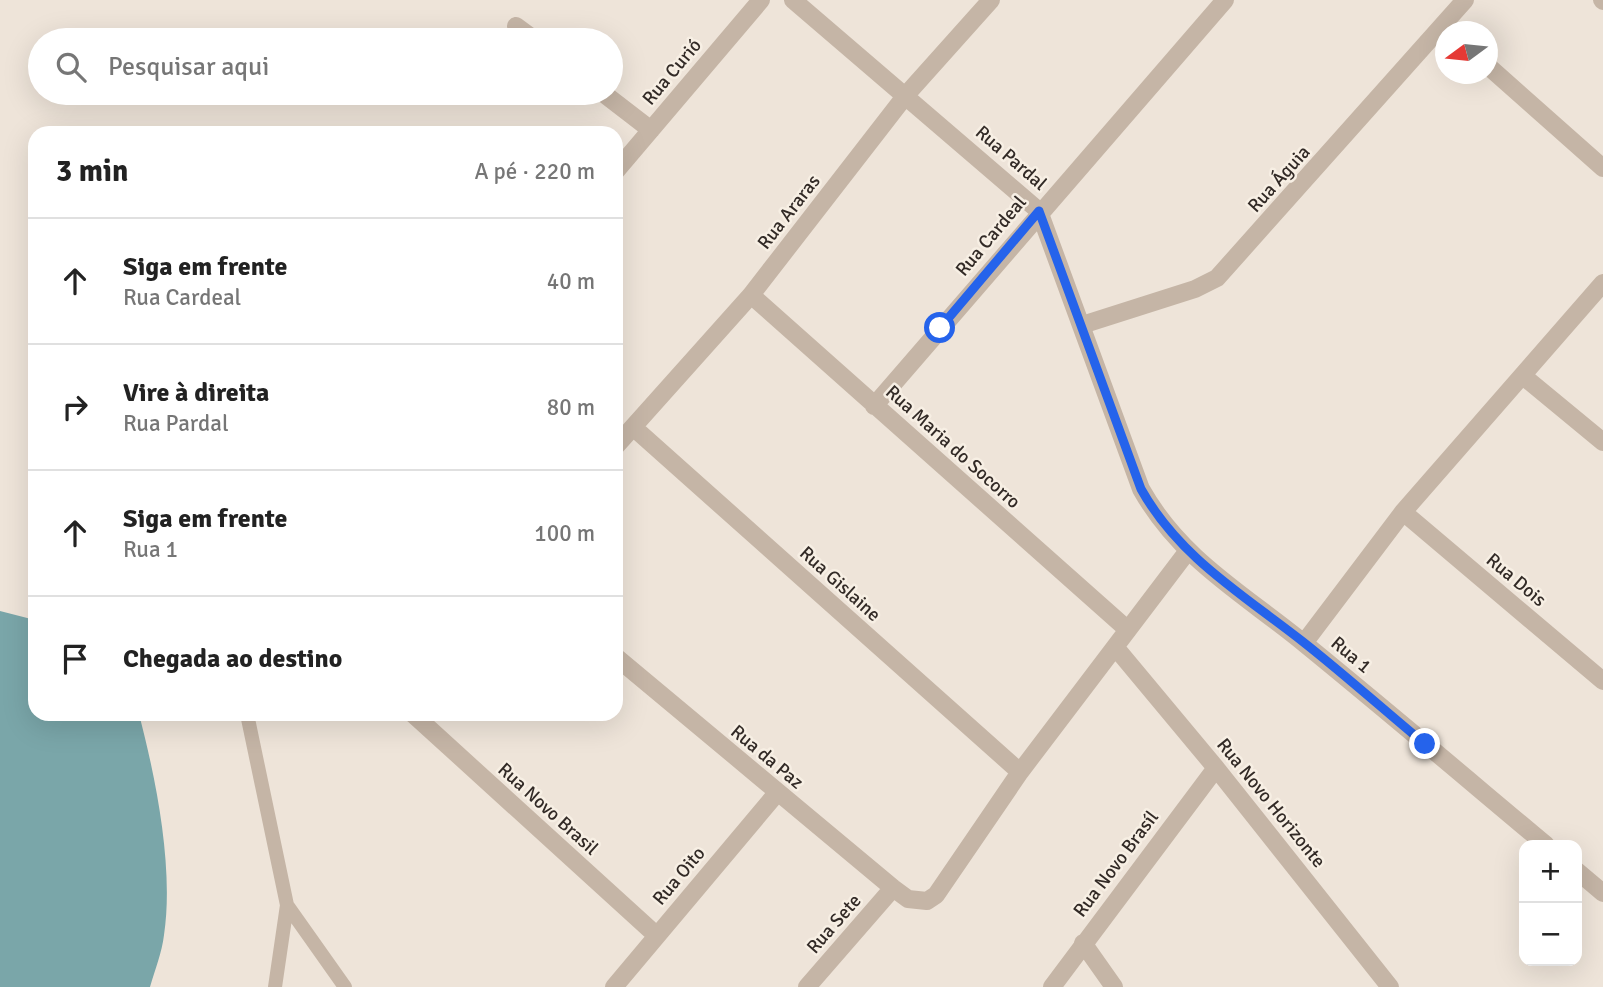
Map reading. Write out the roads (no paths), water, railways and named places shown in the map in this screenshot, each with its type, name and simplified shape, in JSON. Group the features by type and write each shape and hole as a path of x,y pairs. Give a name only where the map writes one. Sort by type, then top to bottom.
{"street":[{"name":"Rua Curió","path":"623,163 761,0"},
{"name":"Rua Pardal","path":"793,0 906,94 1039,211 1141,489"},
{"name":"Rua Araras","path":"623,438 751,295 906,94 991,0"},
{"name":"Rua Cardeal","path":"874,405 1039,211 1225,0"},
{"name":"Rua Águia","path":"1451,21 1465,0"},
{"name":"Rua Águia","path":"1082,325 1195,289 1217,278 1435,40"},
{"path":"1498,75 1603,168"},
{"path":"619,105 651,130"},
{"path":"1304,643 1403,512 1603,283"},
{"name":"Rua Maria do Socorro","path":"751,295 1128,630"},
{"path":"1523,376 1603,442"},
{"name":"Rua Gislaine","path":"633,427 1020,772"},
{"name":"Rua 1","path":"1141,489 1158,519 1187,552 1304,643 1540,840"},
{"name":"Rua Dois","path":"1403,512 1603,681"},
{"path":"1020,772 1187,552"},
{"name":"Rua Novo Horizonte","path":"1116,648 1216,768 1390,987"},
{"name":"Rua da Paz","path":"623,663 893,888 917,903 936,895 1020,772"},
{"name":"Rua Novo Brasil","path":"421,721 656,935"},
{"name":"Rua Novo Brasíl","path":"1052,987 1216,768"},
{"name":"Rua Oito","path":"614,987 777,793"},
{"path":"1582,875 1603,893"},
{"name":"Rua Sete","path":"807,987 893,888"},
{"path":"1083,943 1114,987"}],"lane":[{"path":"248,721 287,905 275,987"},
{"path":"287,905 345,987"}],"water":[{"path":"0,611 28,618 28,721 141,721 162,824 167,881 163,941 150,987 0,987"}]}
